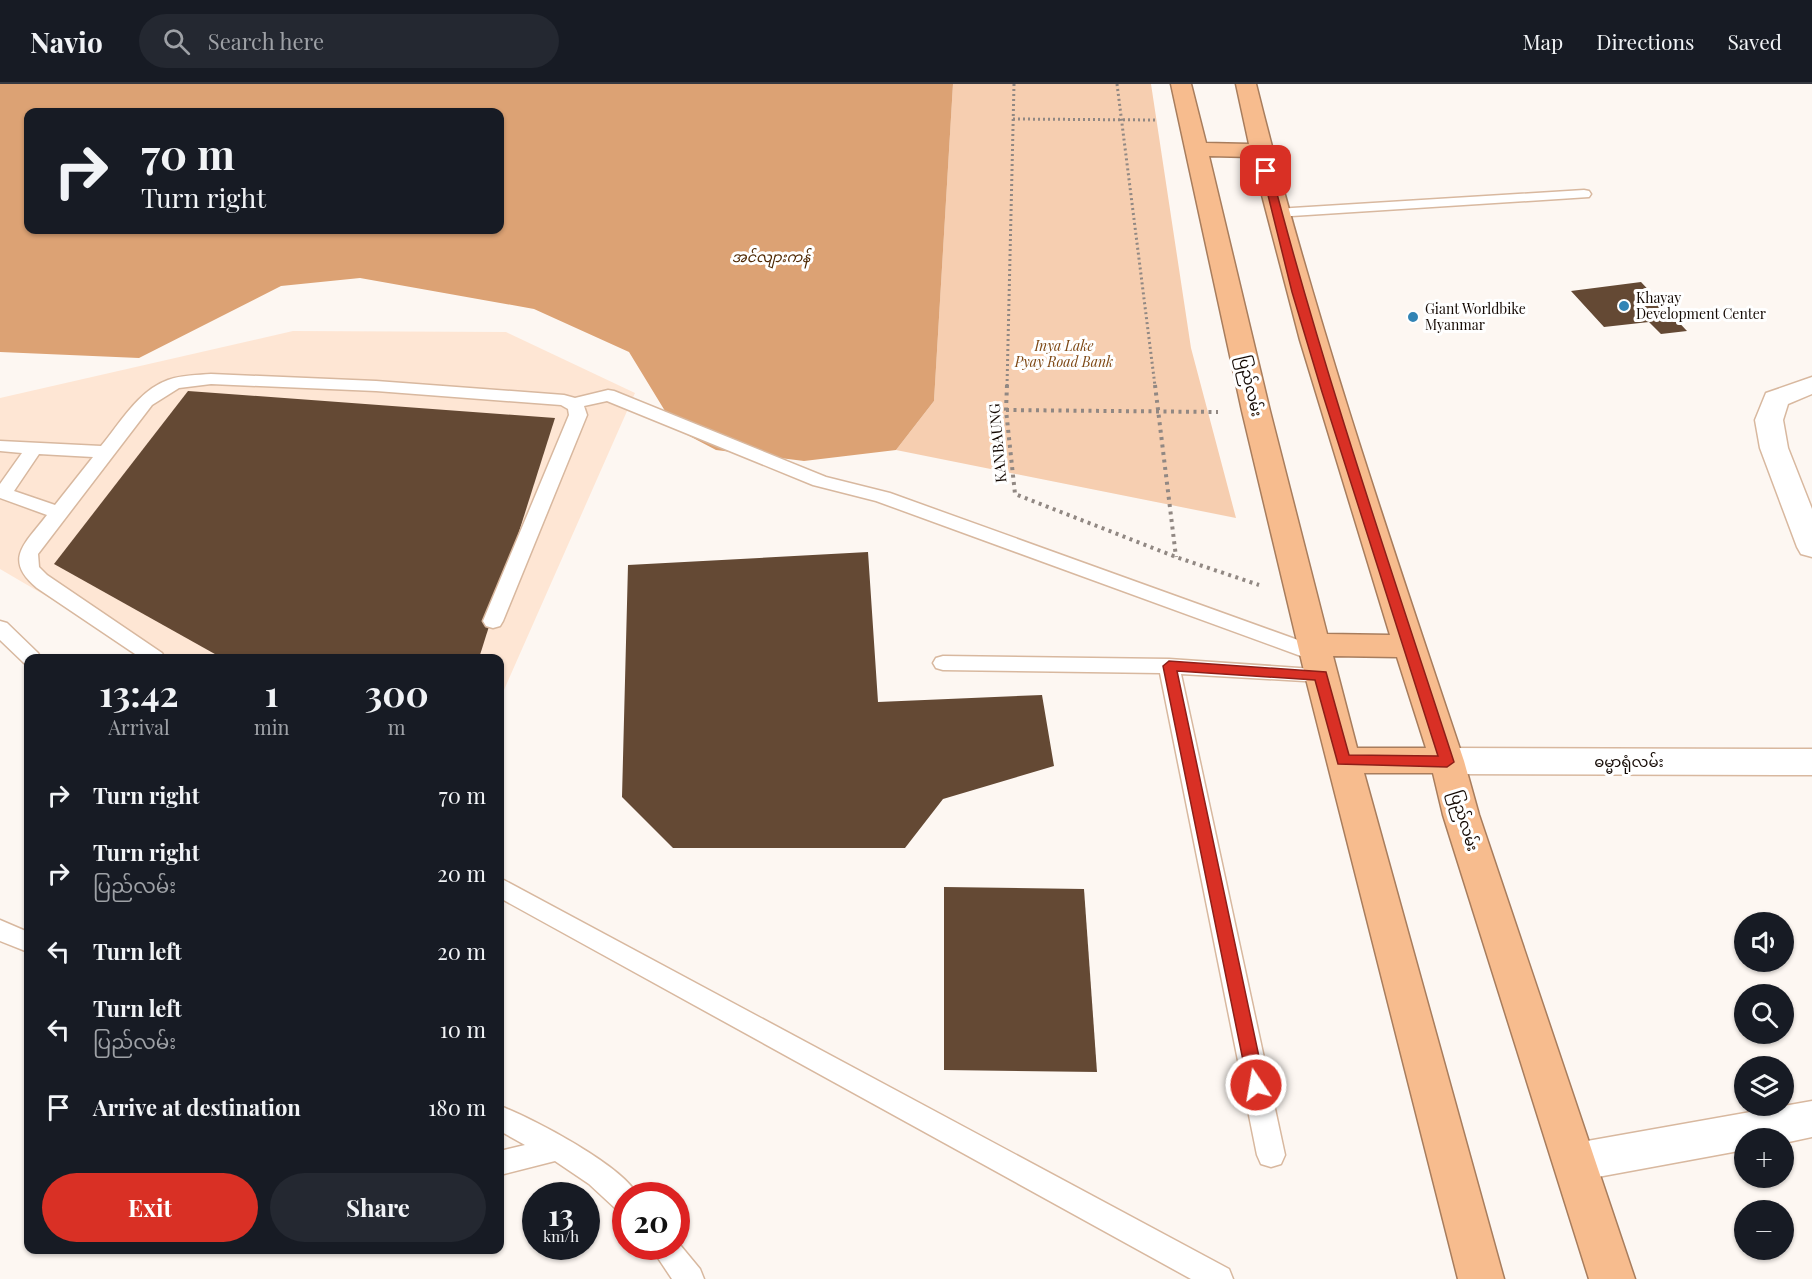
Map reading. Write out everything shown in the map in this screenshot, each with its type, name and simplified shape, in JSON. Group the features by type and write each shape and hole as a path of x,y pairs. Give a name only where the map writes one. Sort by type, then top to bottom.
{"highway":[{"name":"ပြည်လမ်း","path":"1181,84 1302,600 1481,1279"},
{"name":"ပြည်လမ်း","path":"1246,84 1276,213 1327,392 1612,1279"},
{"path":"1195,149 1261,151"},
{"path":"1317,658 1410,646"},
{"path":"1343,760 1447,762"}],"street":[{"path":"1812,385 1798,388 1776,399 1768,420 1774,448 1812,547"},
{"name":"ဓမ္မာရုံလမ်း","path":"1447,762 1812,762"},
{"path":"1576,1162 1812,1119"}],"lane":[{"path":"1276,213 1584,194"},
{"path":"149,654 32,573 26,564 28,553 146,401 161,390 190,380 376,386 564,400 573,404 577,408 578,415 493,621"},
{"path":"573,404 608,395 820,481 883,497 1317,658"},
{"path":"0,446 107,452"},
{"path":"35,447 1,493 59,513"},
{"path":"0,628 27,654"},
{"path":"943,663 1169,666 1317,658"},
{"path":"1169,666 1271,1155"},
{"path":"504,889 1219,1279"},
{"path":"0,930 24,940"},
{"path":"504,1120 612,1184"},
{"path":"504,1162 556,1149"},
{"path":"675,1260 690,1279"}],"path":[{"name":"KANBAUNG","path":"1014,84 1006,410 1015,494 1176,557 1302,600"},
{"path":"1117,84 1156,412 1176,557"},
{"path":"1013,119 1188,121"},
{"path":"1006,410 1256,411"}],"shaded area":[{"path":"293,331 506,332 635,393 504,690 504,654 145,654 0,569 0,398"}],"green space":[{"name":"Inya Lake Pyay Road Bank","path":"953,84 1151,84 1191,348 1236,518 896,450 934,401"}],"water":[{"name":"အင်လျားကန်","path":"0,84 953,84 934,401 896,450 804,461 716,450 676,429 629,352 534,309 360,278 281,286 139,358 0,352"}],"building":[{"name":"Khayay Development Center","path":"1641,282 1687,331 1661,334 1649,322 1604,327 1571,291"},
{"path":"188,391 555,418 480,654 215,654 54,564"},
{"path":"868,552 878,702 1042,695 1054,766 943,799 905,848 673,848 622,797 628,565"},
{"path":"944,887 1084,889 1097,1072 944,1070"}],"place":[{"name":"Khayay Development Center","path":"1624,306"},
{"name":"Giant Worldbike Myanmar","path":"1413,317"}],"route":[{"path":"1256,1085 1169,666 1321,675 1343,760 1447,762 1327,392 1266,171"}]}
